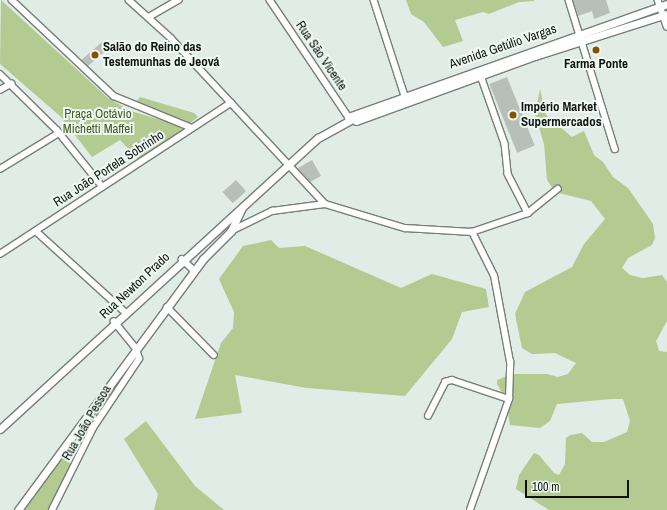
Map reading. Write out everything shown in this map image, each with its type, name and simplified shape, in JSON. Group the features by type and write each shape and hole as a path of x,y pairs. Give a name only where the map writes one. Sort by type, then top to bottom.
{"street":[{"path":"12,0 114,96 192,128"},
{"path":"129,0 149,17 325,204"},
{"path":"149,17 179,0"},
{"name":"Rua São Vicente","path":"270,0 352,119"},
{"path":"374,0 407,103"},
{"path":"569,0 615,149"},
{"path":"661,3 667,26"},
{"name":"Avenida Getúlio Vargas","path":"288,164 332,128 404,95 661,3"},
{"name":"Avenida Getúlio Vargas","path":"352,119 407,103 535,56 665,15"},
{"path":"533,49 535,56"},
{"path":"479,68 480,76 505,144 508,174 528,213"},
{"path":"0,74 59,133 102,186"},
{"path":"0,90 11,84"},
{"name":"Rua João Portela Sobrinho","path":"0,254 231,103"},
{"path":"0,169 59,133"},
{"name":"Rua Newton Prado","path":"0,429 182,259 288,164"},
{"path":"231,230 272,211 325,204 405,228 472,232 528,213 558,189"},
{"path":"18,510 194,270 231,230 242,205"},
{"path":"36,231 125,312"},
{"path":"470,510 509,399 510,362 494,276 472,232"},
{"path":"182,259 194,270"},
{"path":"167,307 214,355"},
{"path":"114,322 136,349"},
{"name":"Rua João Pessoa","path":"52,510 93,428 139,359 136,349"},
{"path":"428,416 445,382 452,380 509,399"}],"green space":[{"name":"Praça Octávio Michetti Maffei","path":"1,0 108,98 131,111 177,125 183,130 138,159 120,140 92,157 61,117 0,64"},
{"path":"406,0 534,1 519,2 489,14 483,12 455,20 463,41 443,47 424,22 411,14"},
{"path":"540,89 546,115 572,137 584,131 594,155 603,162 613,177 628,188 653,224 655,238 652,245 628,258 622,268 630,275 643,278 662,275 667,282 667,321 656,341 659,351 667,352 667,510 549,510 516,489 519,475 534,453 539,455 554,473 559,475 565,464 566,438 570,435 582,433 592,442 604,442 627,432 630,421 623,399 611,399 557,404 550,421 540,428 510,425 506,399 497,384 497,380 512,374 547,374 558,377 568,374 576,363 555,353 532,354 522,348 515,314 525,292 572,267 584,244 605,219 591,201 555,192 547,180 544,144 535,114"},
{"path":"140,97 194,113 198,117 188,125 135,103"},
{"path":"271,240 279,248 305,246 401,288 432,274 486,289 489,307 462,312 452,339 405,396 307,388 235,375 242,413 195,419 221,343 233,328 234,312 219,279 243,246"},
{"path":"134,358 91,427 48,510 22,510"},
{"path":"146,421 195,486 224,510 154,510 158,494 124,439"}],"building":[{"path":"573,0 606,0 610,13 594,19 592,11 578,16"},
{"name":"Salão do Reino das Testemunhas de Jeová","path":"102,42 108,49 88,67 82,60"},
{"name":"Império Market Supermercados","path":"507,77 535,146 517,153 489,84"},
{"path":"312,160 321,176 310,182 298,168"},
{"path":"236,180 246,191 233,203 223,192"}],"place":[{"name":"Farma Ponte","path":"596,50"},
{"name":"Salão do Reino das Testemunhas de Jeová","path":"95,55"},
{"name":"Império Market Supermercados","path":"513,115"}]}
